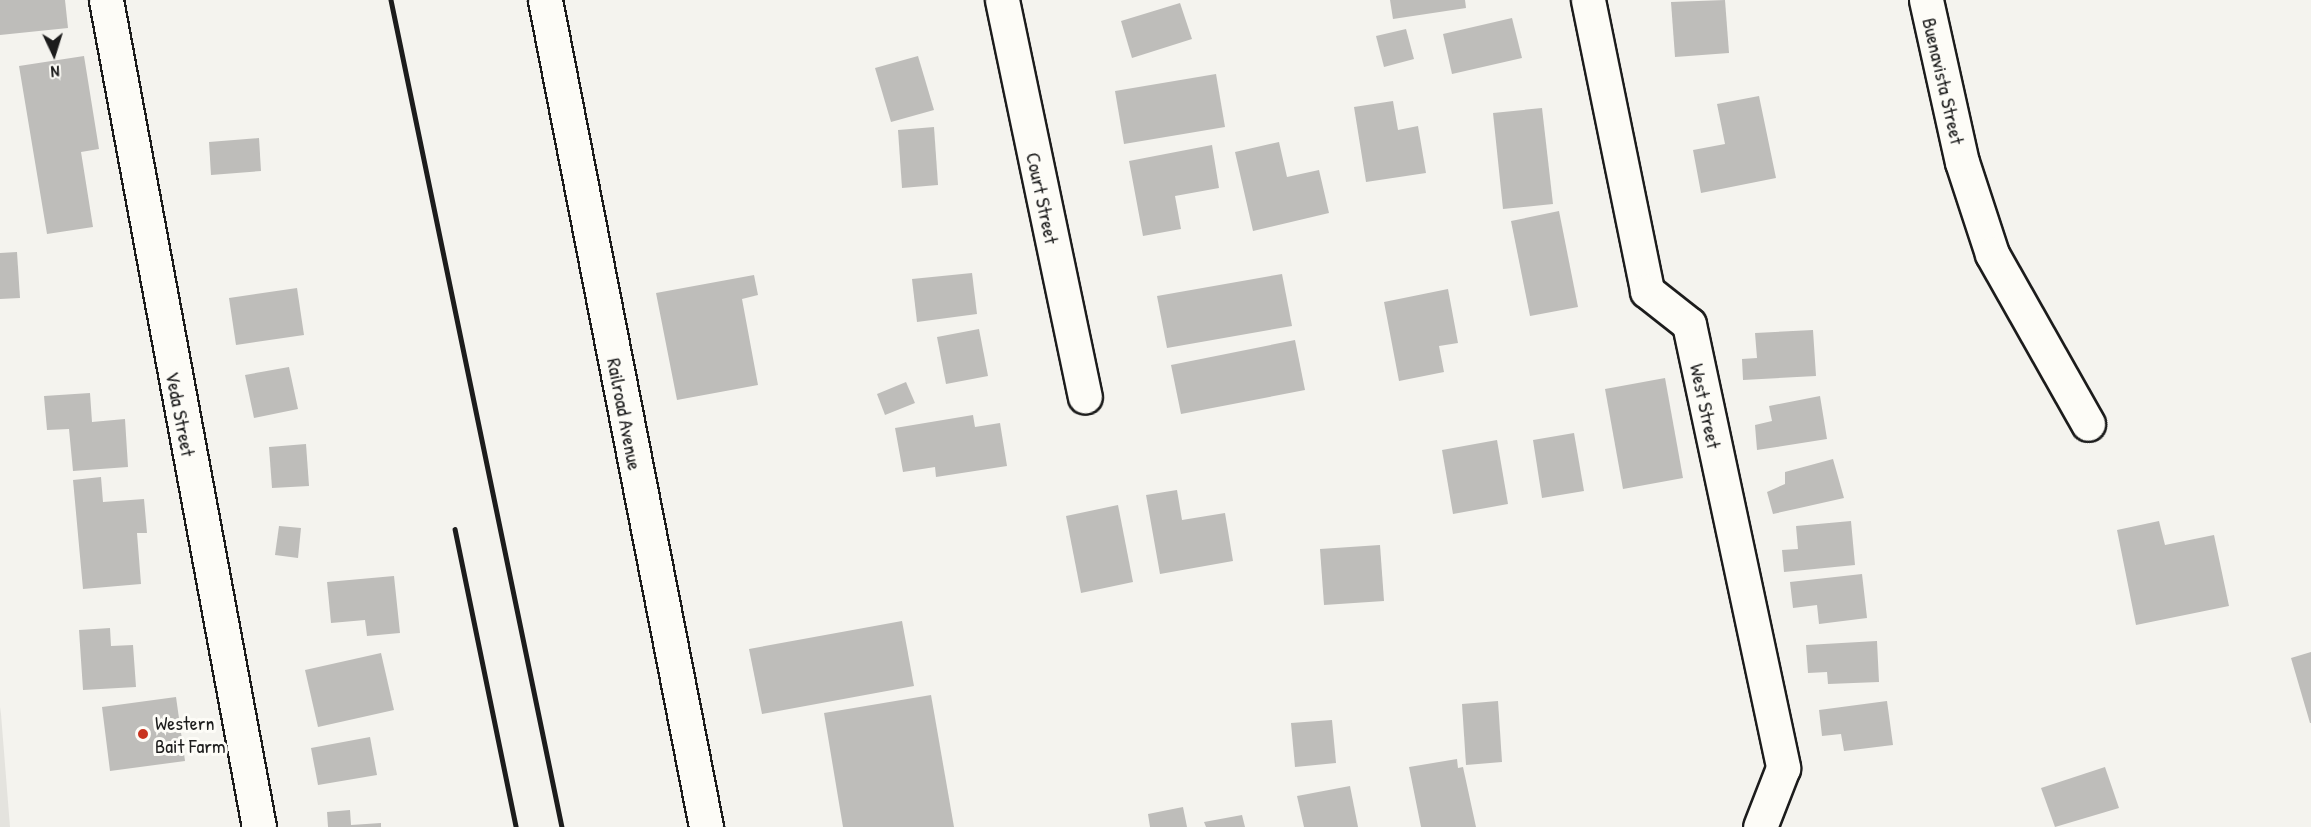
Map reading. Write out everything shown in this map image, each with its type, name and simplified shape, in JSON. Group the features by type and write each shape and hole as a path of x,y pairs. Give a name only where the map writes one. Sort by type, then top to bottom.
{"street":[{"name":"Veda Street","path":"106,0 260,827"},
{"name":"Railroad Avenue","path":"545,0 706,827"},
{"name":"Court Street","path":"1002,0 1085,396"},
{"name":"West Street","path":"1588,0 1647,291 1689,324 1783,768 1760,827"},
{"name":"Buenavista Street","path":"1926,0 1962,162 1992,254 2088,424"}],"shaded area":[{"path":"0,707 1,714 10,827 0,827"}],"building":[{"path":"0,0 65,0 68,28 0,35"},
{"path":"1390,0 1465,0 1466,8 1393,19"},
{"path":"1725,0 1729,53 1675,57 1671,2"},
{"path":"1180,3 1192,39 1132,58 1121,21"},
{"path":"1512,18 1522,58 1452,74 1443,34"},
{"path":"1406,29 1414,59 1384,67 1376,36"},
{"path":"84,56 99,149 81,152 93,227 47,234 19,66"},
{"path":"918,56 934,110 891,122 875,68"},
{"path":"1216,74 1225,127 1124,144 1115,91"},
{"path":"1759,96 1776,178 1701,193 1693,150 1725,144 1717,104"},
{"path":"1393,101 1398,130 1418,126 1426,173 1366,182 1354,107"},
{"path":"1542,108 1553,204 1503,209 1493,113"},
{"path":"934,127 938,185 902,188 898,130"},
{"path":"259,138 261,171 211,175 209,142"},
{"path":"1279,142 1287,177 1319,170 1329,213 1253,231 1235,152"},
{"path":"1212,145 1219,188 1175,196 1181,229 1143,236 1129,161"},
{"path":"1559,211 1578,307 1530,316 1511,221"},
{"path":"17,252 20,298 0,299 0,253"},
{"path":"972,273 977,314 917,322 912,279"},
{"path":"1282,274 1292,326 1167,348 1157,296"},
{"path":"754,275 758,295 742,299 758,385 677,400 656,293"},
{"path":"297,288 304,335 236,345 229,298"},
{"path":"1448,289 1458,343 1439,346 1444,372 1399,381 1384,302"},
{"path":"979,329 988,376 946,384 937,337"},
{"path":"1813,330 1816,376 1743,380 1742,359 1757,358 1755,333"},
{"path":"1295,340 1305,390 1181,414 1171,365"},
{"path":"289,367 298,409 254,418 245,375"},
{"path":"1665,378 1683,478 1623,489 1605,389"},
{"path":"906,382 915,403 885,415 877,394"},
{"path":"90,393 92,422 125,419 128,467 73,471 69,429 47,430 44,396"},
{"path":"1820,396 1827,439 1757,450 1755,425 1772,421 1769,406"},
{"path":"973,415 975,427 1000,423 1007,466 936,477 935,467 903,472 895,428"},
{"path":"1574,433 1584,491 1542,498 1533,440"},
{"path":"1497,440 1508,504 1453,514 1442,450"},
{"path":"306,444 309,486 272,488 269,447"},
{"path":"1833,459 1844,498 1773,514 1767,492 1785,484 1785,472"},
{"path":"101,477 103,502 144,499 147,533 137,533 141,584 83,589 73,480"},
{"path":"1177,490 1182,520 1225,513 1233,561 1160,574 1146,495"},
{"path":"1118,505 1133,582 1081,593 1066,516"},
{"path":"1851,521 1855,565 1784,572 1782,550 1798,549 1796,526"},
{"path":"2159,521 2165,545 2214,535 2229,606 2136,625 2117,530"},
{"path":"279,526 301,528 298,558 275,555"},
{"path":"1380,545 1384,601 1324,605 1320,549"},
{"path":"1862,574 1867,618 1819,624 1817,605 1793,608 1790,582"},
{"path":"394,576 400,633 367,636 365,620 331,623 327,582"},
{"path":"902,621 914,686 762,714 749,649"},
{"path":"110,628 111,646 133,645 136,687 83,690 79,630"},
{"path":"1877,641 1879,682 1828,684 1827,672 1808,673 1806,645"},
{"path":"2311,652 2311,723 2310,723 2291,658"},
{"path":"381,653 394,710 318,727 305,670"},
{"path":"931,695 954,827 843,827 824,713"},
{"name":"Western Bait Farm","path":"176,697 185,761 110,771 102,707"},
{"path":"1498,701 1502,762 1466,765 1462,704"},
{"path":"1887,701 1893,745 1844,751 1841,734 1822,736 1819,710"},
{"path":"1332,720 1336,763 1295,767 1291,723"},
{"path":"370,737 377,775 318,785 311,748"},
{"path":"1457,759 1458,768 1463,767 1476,827 1421,827 1409,767"},
{"path":"2105,767 2119,808 2055,827 2041,788"},
{"path":"1350,786 1358,827 1304,827 1297,796"},
{"path":"1183,807 1187,827 1150,827 1148,814"},
{"path":"350,810 351,825 381,823 381,827 328,827 327,812"},
{"path":"1242,815 1245,827 1206,827 1204,822"}],"railway":[{"path":"391,0 562,827"},
{"path":"455,529 516,827"}],"place":[{"name":"Western Bait Farm","path":"143,734"}]}
